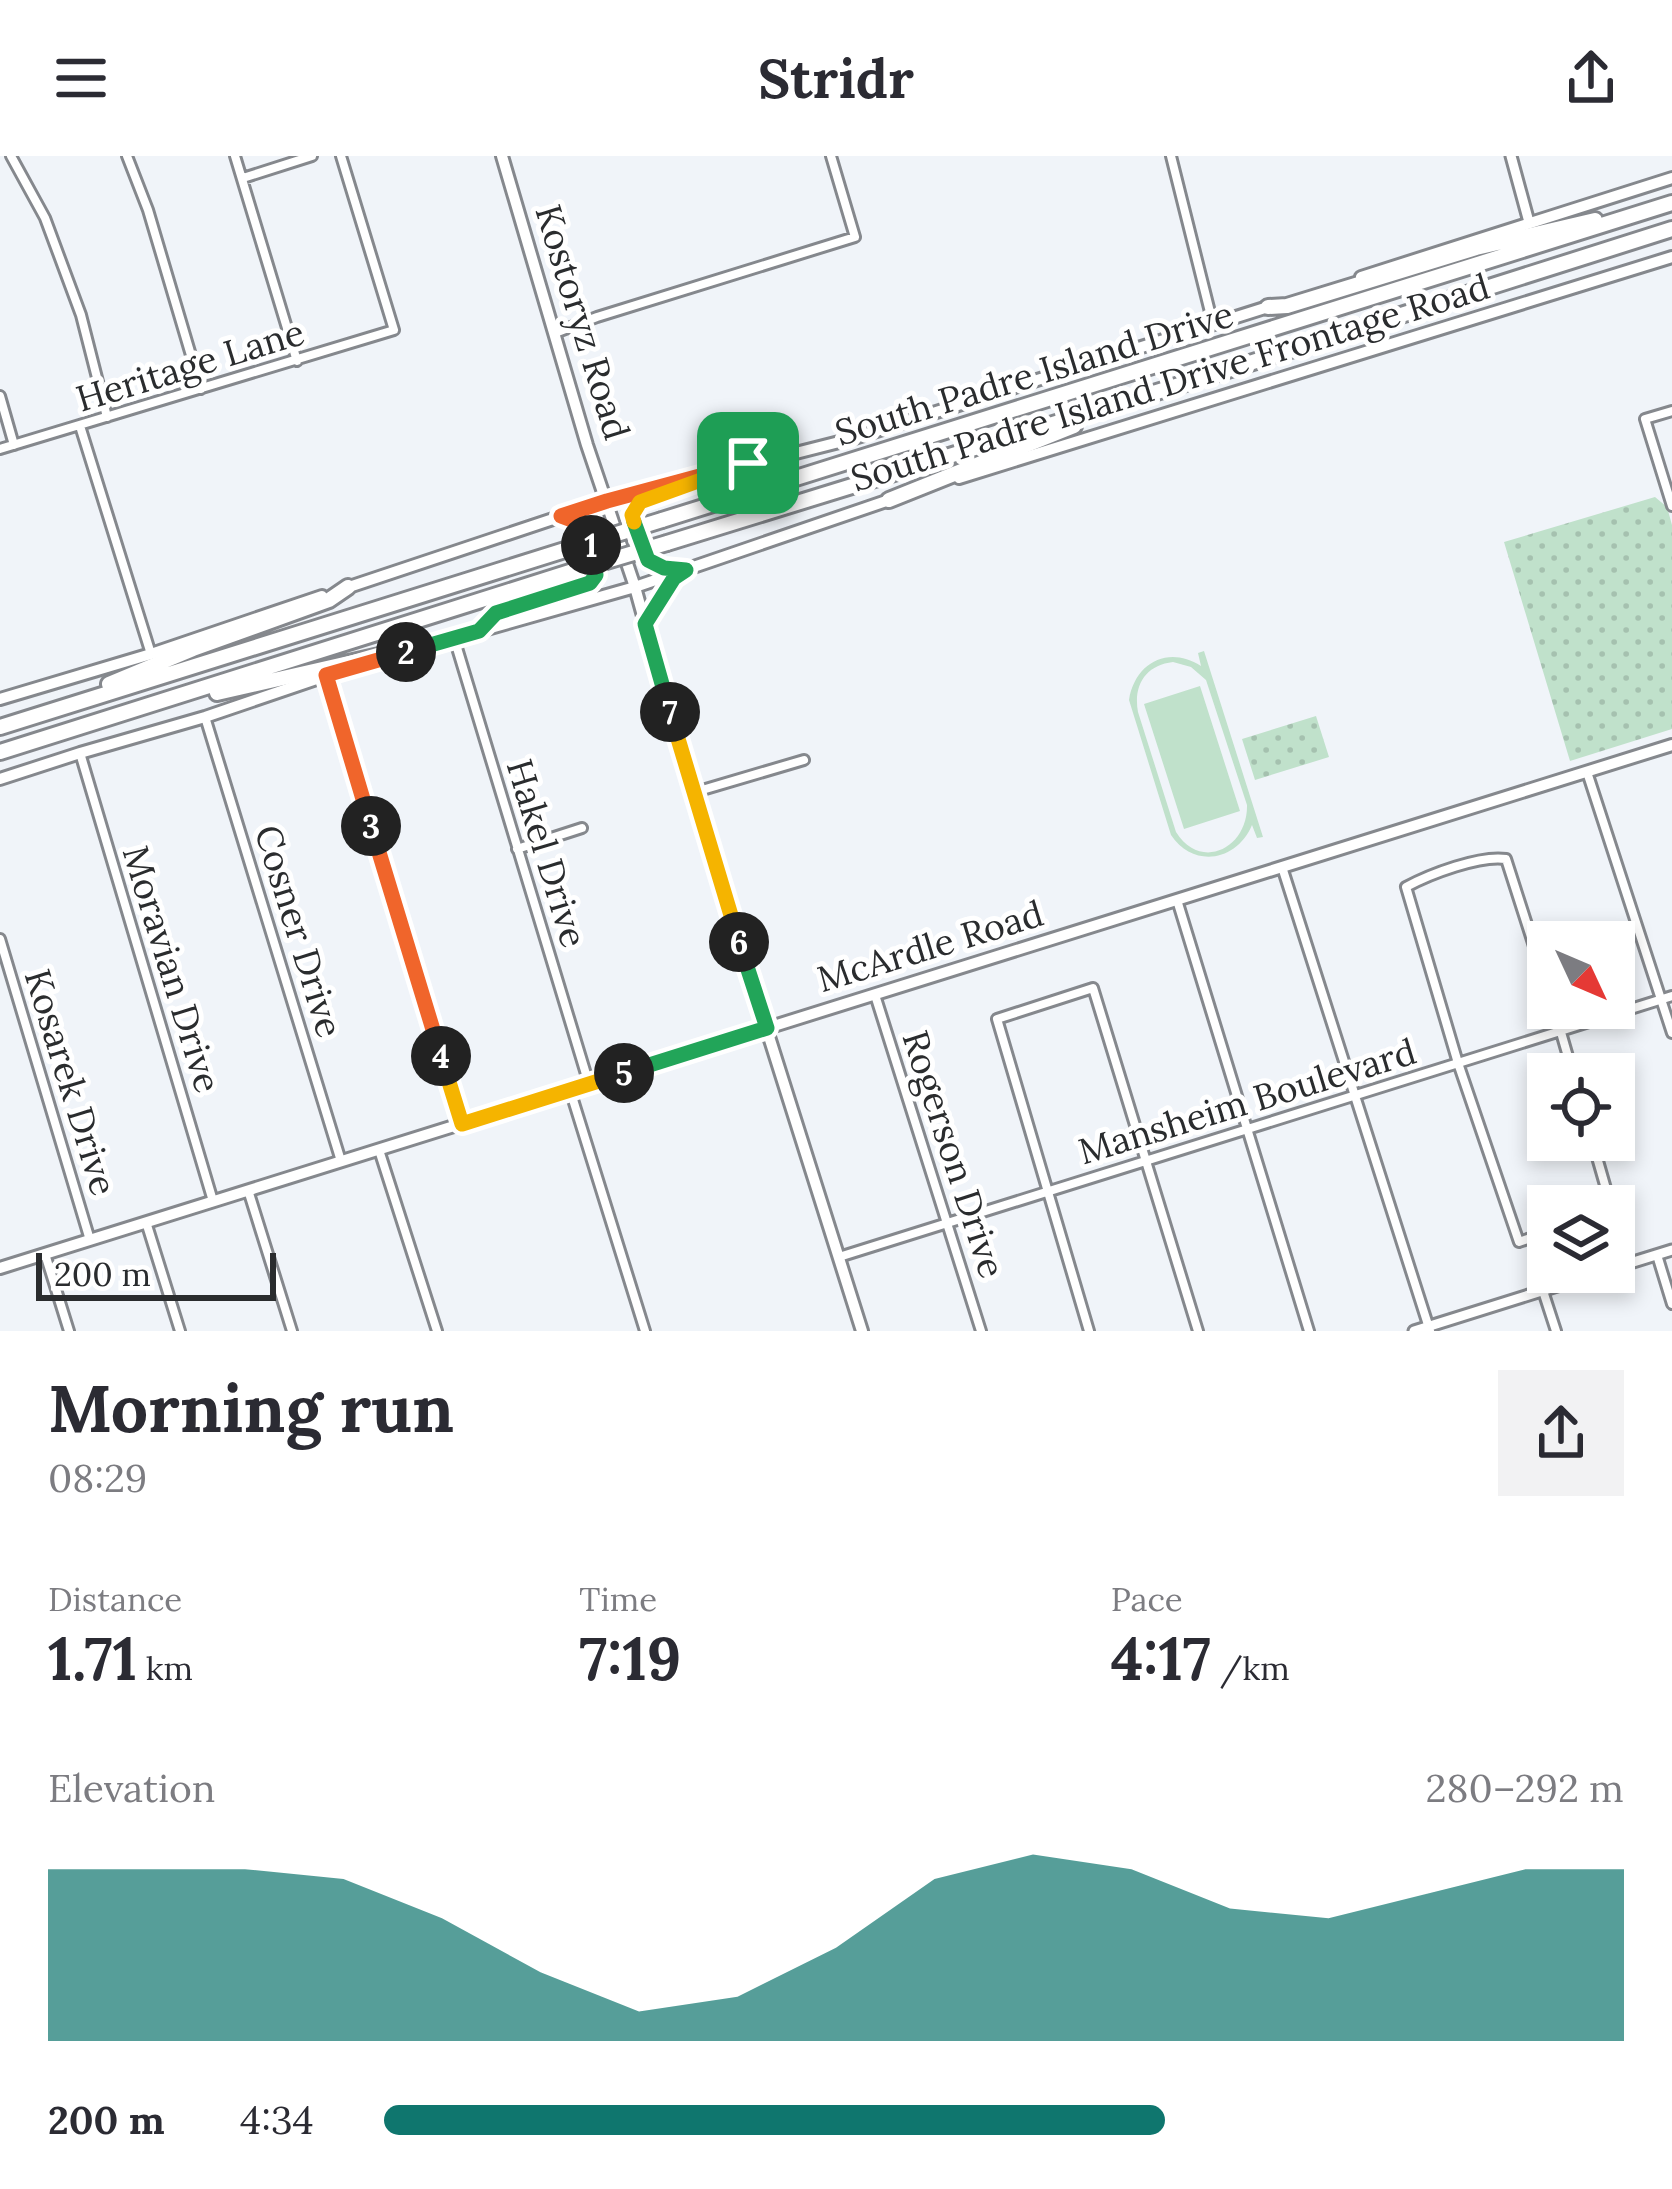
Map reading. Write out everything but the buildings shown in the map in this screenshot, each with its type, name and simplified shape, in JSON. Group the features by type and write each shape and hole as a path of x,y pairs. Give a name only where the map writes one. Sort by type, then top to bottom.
{"highway":[{"name":"South Padre Island Drive","path":"0,727 1672,203"},
{"path":"1268,307 1287,306 1537,231 1618,220"},
{"name":"South Padre Island Drive","path":"0,752 1672,229"},
{"path":"890,500 1215,374"},
{"path":"33,716 194,649 329,600 348,587"},
{"path":"124,714 432,644"}],"main road":[{"name":"Kostoryz Road","path":"502,156 692,793 862,1331"},
{"name":"South Padre Island Drive Frontage Road","path":"0,699 151,654 607,501 850,440 1672,178"},
{"name":"South Padre Island Drive Frontage Road","path":"0,779 326,675 634,587 890,500 1672,257"},
{"path":"686,570 664,568 648,560 632,515 640,502 748,463"},
{"path":"479,631 496,613 590,583 596,575 589,533 581,523 561,516"},
{"path":"645,624 674,578 686,570"},
{"name":"McArdle Road","path":"0,1268 1672,745"}],"street":[{"path":"11,156 45,218 81,315 107,418"},
{"path":"127,156 148,210 201,389"},
{"path":"235,156 297,361"},
{"path":"243,178 312,156"},
{"name":"Heritage Lane","path":"0,449 394,329 341,156"},
{"path":"555,333 855,237 831,156"},
{"path":"1171,156 1214,324"},
{"path":"1511,156 1529,222"},
{"path":"0,396 14,445"},
{"path":"1672,411 1646,419 1672,506"},
{"path":"80,426 151,654"},
{"name":"Hakel Drive","path":"454,638 589,1084"},
{"path":"326,675 462,1124"},
{"name":"Cosner Drive","path":"205,717 341,1161"},
{"name":"Moravian Drive","path":"80,753 213,1201"},
{"path":"692,793 804,760"},
{"path":"1587,772 1672,1034"},
{"path":"517,849 582,828"},
{"path":"1527,924 1506,859 1464,865 1409,885 1406,891 1519,1242 1527,1239"},
{"path":"1282,867 1429,1329"},
{"path":"1177,900 1309,1331"},
{"name":"Kosarek Drive","path":"0,939 90,1240"},
{"path":"1089,1331 997,1019 1093,988 1198,1331"},
{"name":"Rogerson Drive","path":"875,994 981,1331"},
{"name":"Mansheim Boulevard","path":"838,1257 1672,996"},
{"path":"1561,1031 1567,1053"},
{"path":"570,1090 645,1331"},
{"path":"379,1149 437,1331"},
{"path":"248,1190 292,1331"},
{"path":"146,1222 181,1331"},
{"path":"1635,1262 1672,1250"},
{"path":"45,1254 69,1331"},
{"path":"1657,1255 1672,1304"},
{"path":"1414,1331 1537,1293"},
{"path":"1544,1293 1556,1331"}],"green space":[{"path":"1655,497 1667,507 1672,525 1672,729 1570,761 1504,542"},
{"path":"1204,651 1263,837 1257,838 1252,825 1236,847 1214,856 1191,853 1171,835 1129,700 1146,667 1177,657 1201,666 1198,653","holes":["1173,662 1191,667 1206,680 1247,805 1240,833 1221,850 1210,852 1186,844 1176,832 1138,712 1140,685 1149,672"]},
{"path":"1200,686 1240,811 1184,829 1144,704"},
{"path":"1316,716 1329,757 1255,780 1242,739"}],"route":[{"path":"748,463 640,502 632,515 648,560 664,568 686,570 674,578 645,624 692,793 767,1028 462,1124 326,675 479,631 496,613 590,583 596,575 589,533 581,523 561,516 748,463"}]}
